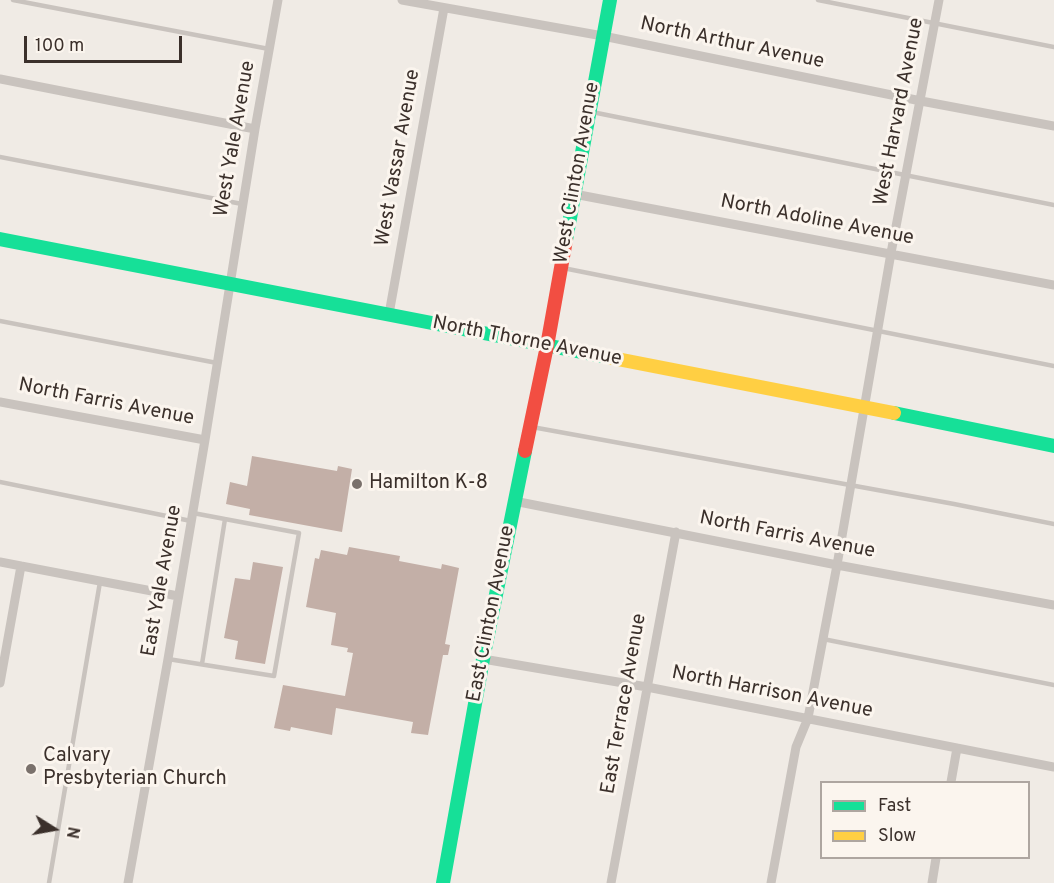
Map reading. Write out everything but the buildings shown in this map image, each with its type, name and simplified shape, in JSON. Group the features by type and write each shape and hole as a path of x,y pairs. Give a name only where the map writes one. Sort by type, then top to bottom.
{"street":[{"name":"West Yale Avenue","path":"229,284 278,0"},
{"name":"North Arthur Avenue","path":"402,0 603,36 1054,126"},
{"name":"West Clinton Avenue","path":"547,346 610,0"},
{"name":"West Harvard Avenue","path":"771,883 796,747 808,718 891,253 939,0"},
{"name":"West Vassar Avenue","path":"389,314 444,8"},
{"path":"0,79 255,129"},
{"name":"North Adoline Avenue","path":"574,194 1054,285"},
{"name":"North Thorne Avenue","path":"0,239 865,407 1054,446"},
{"name":"East Yale Avenue","path":"128,883 205,440 229,284"},
{"name":"East Clinton Avenue","path":"443,883 483,659 547,346"},
{"name":"North Farris Avenue","path":"0,402 205,440"},
{"name":"North Farris Avenue","path":"514,501 1054,605"},
{"name":"East Terrace Avenue","path":"611,883 675,532"},
{"path":"0,562 178,596"},
{"path":"0,683 21,566"},
{"name":"North Harrison Avenue","path":"483,659 647,687 1054,767"},
{"path":"951,781 957,748"},
{"path":"932,883 936,859"}],"lane":[{"path":"13,0 269,49"},
{"path":"818,0 1054,47"},
{"path":"589,111 1054,205"},
{"path":"0,157 243,204"},
{"path":"561,267 1054,366"},
{"path":"0,321 217,363"},
{"path":"530,426 1054,524"},
{"path":"0,482 192,517 225,519 299,532 274,676 168,659"},
{"path":"202,664 225,519"},
{"path":"49,883 100,582"},
{"path":"823,639 1054,685"}],"traffic: fast":[{"path":"566,240 610,0"},
{"path":"0,239 607,357"},
{"path":"894,413 1054,446"},
{"path":"443,883 483,659 525,451"}],"traffic: slow":[{"path":"607,357 894,413"}],"traffic: jam":[{"path":"525,451 566,240"}],"place":[{"name":"Hamilton K-8","path":"357,484"},
{"name":"Calvary Presbyterian Church","path":"31,769"}]}
